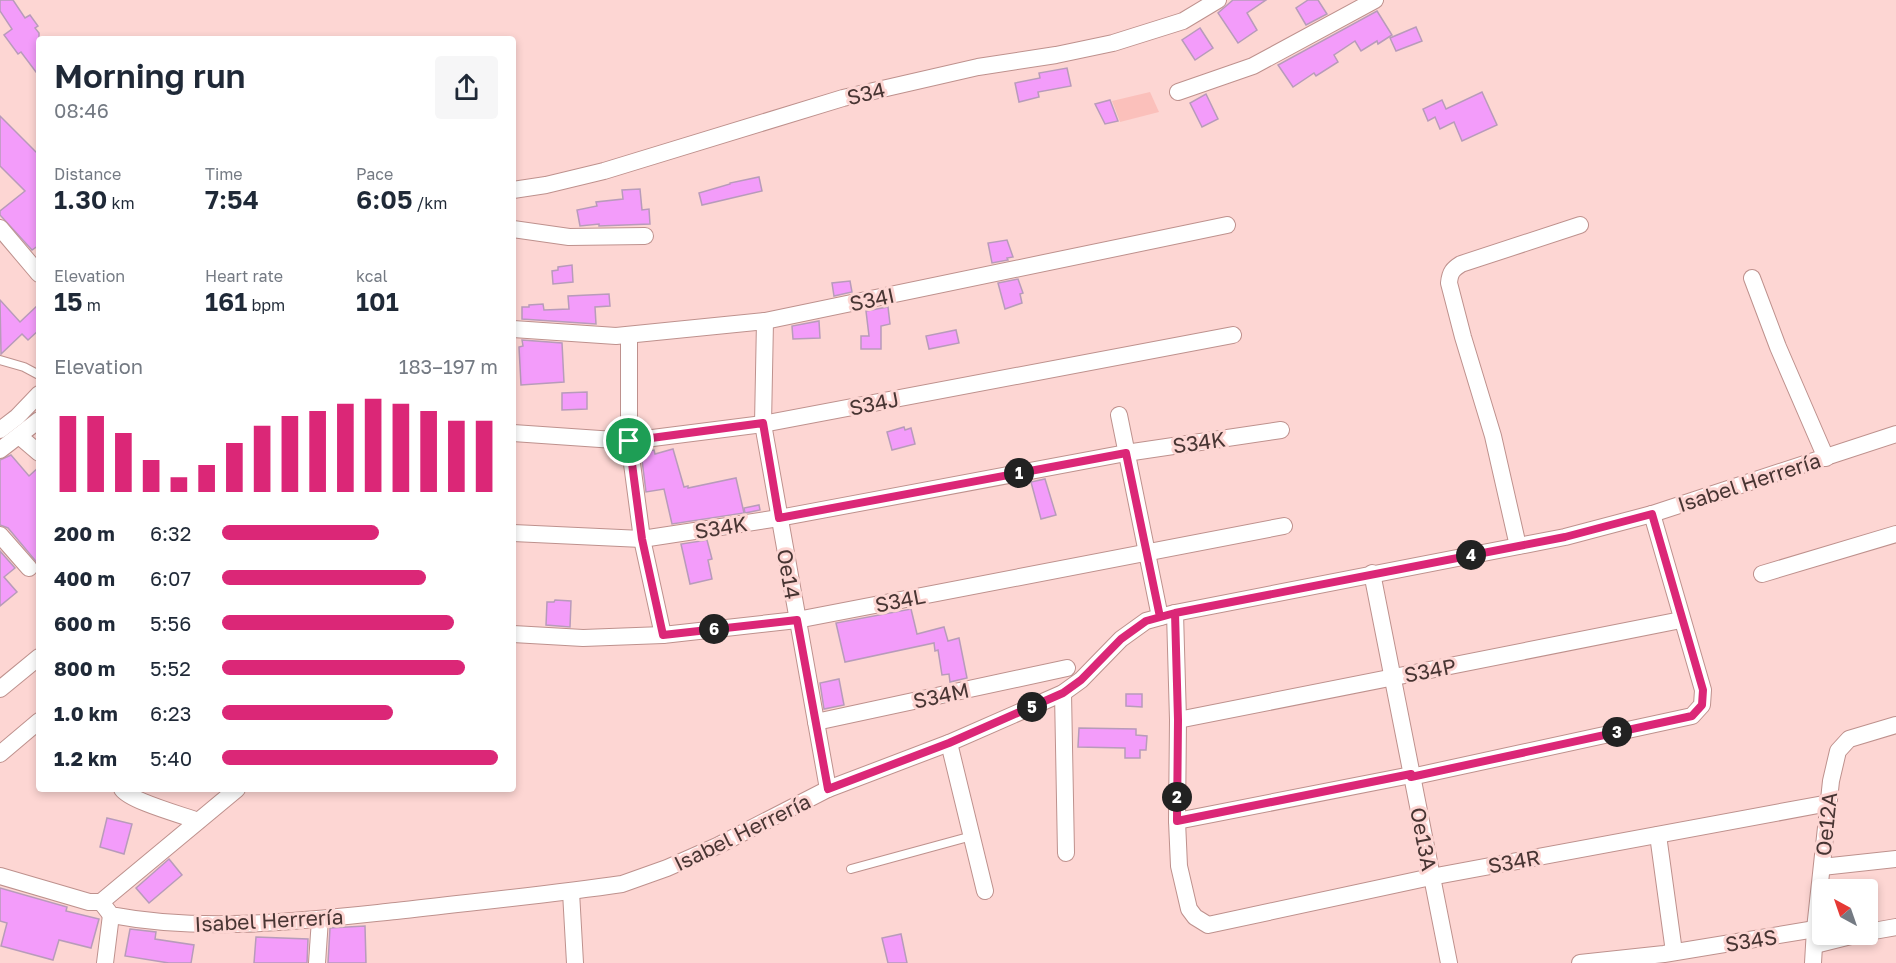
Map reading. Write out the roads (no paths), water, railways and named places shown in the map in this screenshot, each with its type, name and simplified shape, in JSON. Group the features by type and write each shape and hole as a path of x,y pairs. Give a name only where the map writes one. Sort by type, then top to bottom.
{"street":[{"name":"S34","path":"516,190 546,185 616,168 843,98 978,67 1056,55 1113,43 1183,21 1218,0"},
{"path":"1178,92 1253,66 1375,0"},
{"name":"S34I","path":"516,329 629,335 765,321 1227,225"},
{"path":"1518,546 1493,436 1449,283 1450,275 1453,269 1461,264 1580,225"},
{"path":"0,228 36,270"},
{"path":"516,229 569,237 645,236"},
{"path":"1752,278 1778,346 1826,458"},
{"name":"Oe14","path":"765,321 763,423 828,789"},
{"path":"629,335 629,441 642,539 663,635"},
{"name":"S34J","path":"516,434 629,441 763,423 1233,335"},
{"path":"0,430 17,417 36,397"},
{"path":"1119,415 1146,551 1167,615 1178,720 1177,821 1411,774 1411,777 1692,716 1702,705 1703,690 1652,514"},
{"path":"0,450 36,422"},
{"name":"S34K","path":"516,533 642,539 779,518 1126,453 1281,430"},
{"name":"Isabel Herrería","path":"0,876 106,909 183,925 225,926 320,919 571,892 622,884 667,868 717,846 828,789 949,743 1063,693 1081,680 1121,639 1146,621 1372,573 1565,537 1652,514 1896,434"},
{"path":"19,436 36,450"},
{"name":"S34L","path":"516,634 583,638 663,635 797,620 1284,526"},
{"path":"1762,574 1896,534"},
{"path":"0,535 29,568"},
{"name":"Oe13A","path":"1372,573 1449,963"},
{"name":"S34P","path":"1178,720 1682,620"},
{"path":"0,689 36,659"},
{"name":"S34M","path":"816,722 1067,668"},
{"path":"1063,693 1066,853"},
{"path":"0,754 36,724"},
{"name":"Oe12A","path":"1821,879 1828,803 1838,751 1849,739 1896,725"},
{"path":"949,743 985,891"},
{"path":"124,792 145,803 198,821"},
{"path":"105,963 106,909 198,821 233,792"},
{"name":"S34R","path":"1177,821 1179,866 1189,909 1195,917 1208,925 1431,877 1828,803"},
{"path":"1658,835 1674,952"},
{"path":"1822,867 1896,859"},
{"path":"571,892 575,963"},
{"path":"317,963 320,919"},
{"path":"1878,930 1896,927"},
{"name":"S34S","path":"1580,963 1812,937"},
{"name":"Oe12A","path":"1813,963 1814,945"}],"lane":[{"path":"0,360 24,367 36,373"},
{"path":"850,869 972,836"}]}
